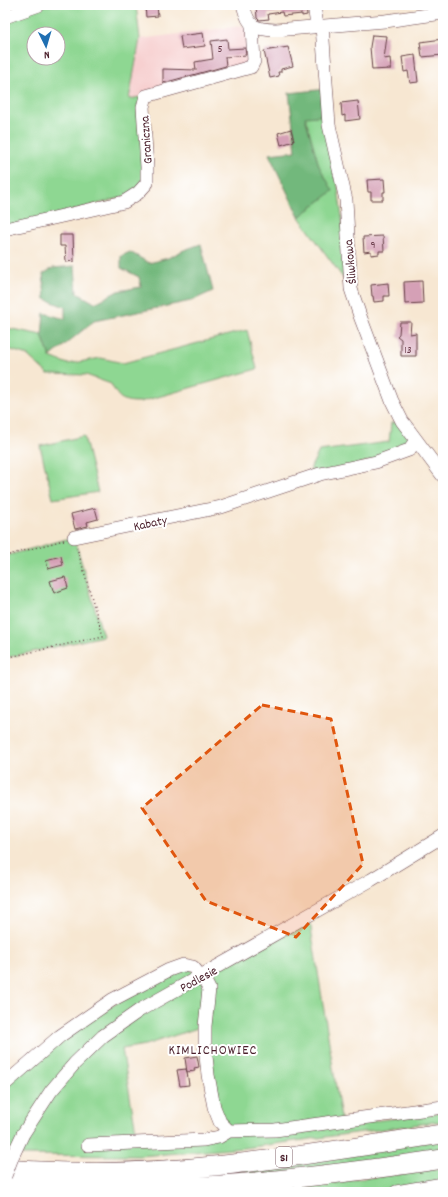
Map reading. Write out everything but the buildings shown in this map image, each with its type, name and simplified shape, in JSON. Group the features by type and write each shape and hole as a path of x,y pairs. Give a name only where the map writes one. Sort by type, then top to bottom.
{"highway":[{"name":"S1","path":"5,1169 124,1173 192,1169 443,1134"},
{"name":"S1","path":"5,1187 83,1191 178,1189 273,1182 443,1159"}],"street":[{"path":"5,17 39,5"},
{"name":"Graniczna","path":"5,229 124,202 138,193 147,183 143,107 146,96 251,67 254,61 252,27 246,17 243,5"},
{"name":"Śliwkowa","path":"314,5 320,26 330,125 346,200 351,288 392,401 402,421 443,476"},
{"path":"252,27 276,30 385,21 443,13"},
{"name":"Kabaty","path":"74,537 221,507 320,474 376,462 409,450 416,440"},
{"name":"Podlesie","path":"5,1176 13,1155 24,1134 51,1091 75,1063 104,1036 140,1010 364,884 443,836"},
{"path":"5,1084 60,1036 112,1000 169,970 183,965 193,968 201,976 210,990 204,1026 205,1046 214,1107 220,1122 228,1130"},
{"path":"88,1145 204,1140 219,1137 228,1130 275,1130 443,1107"},
{"path":"396,1192 443,1184"}],"path":[{"path":"5,556 74,537 103,636 5,658"}],"highlighted area":[{"path":"262,705 331,719 363,864 296,937 206,901 142,808"}],"shaded area":[{"path":"242,26 253,32 254,61 146,96 129,99 140,39"}],"green space":[{"path":"36,5 136,5 140,39 129,99 146,96 147,167 138,193 5,229 5,13"},
{"path":"327,89 329,115 305,117 319,166 333,191 299,217 269,154 296,151 289,93"},
{"path":"329,115 351,289 299,217 332,191 319,167 305,116"},
{"path":"201,244 213,291 191,301 94,321 50,357 42,335 44,313 65,319 65,307 45,299 43,274 53,268 75,266 77,293 95,303 118,291 141,287 139,277 121,268 121,256 130,252 149,263 168,258"},
{"path":"7,328 42,335 50,357 68,364 101,358 123,363 247,330 257,369 140,402 125,401 119,397 111,384 86,375 48,374 27,355 5,348 5,334"},
{"path":"402,421 416,440 409,450 311,477 311,467 319,451 389,442 391,423"},
{"path":"84,436 98,492 53,499 40,446"},
{"path":"74,537 103,636 5,658 5,556"},
{"path":"309,915 342,1125 443,1112 443,1121 245,1148 140,1156 5,1154 5,1084 60,1036 183,965 201,976","holes":["204,1026 220,1122 219,1137 138,1143 122,1049 145,1045"]},
{"path":"443,1140 443,1153 261,1177 18,1176"},
{"path":"443,1168 443,1183 383,1192 261,1192"}],"district":[{"name":"KIMLICHOWIEC","path":"213,1049"}]}
